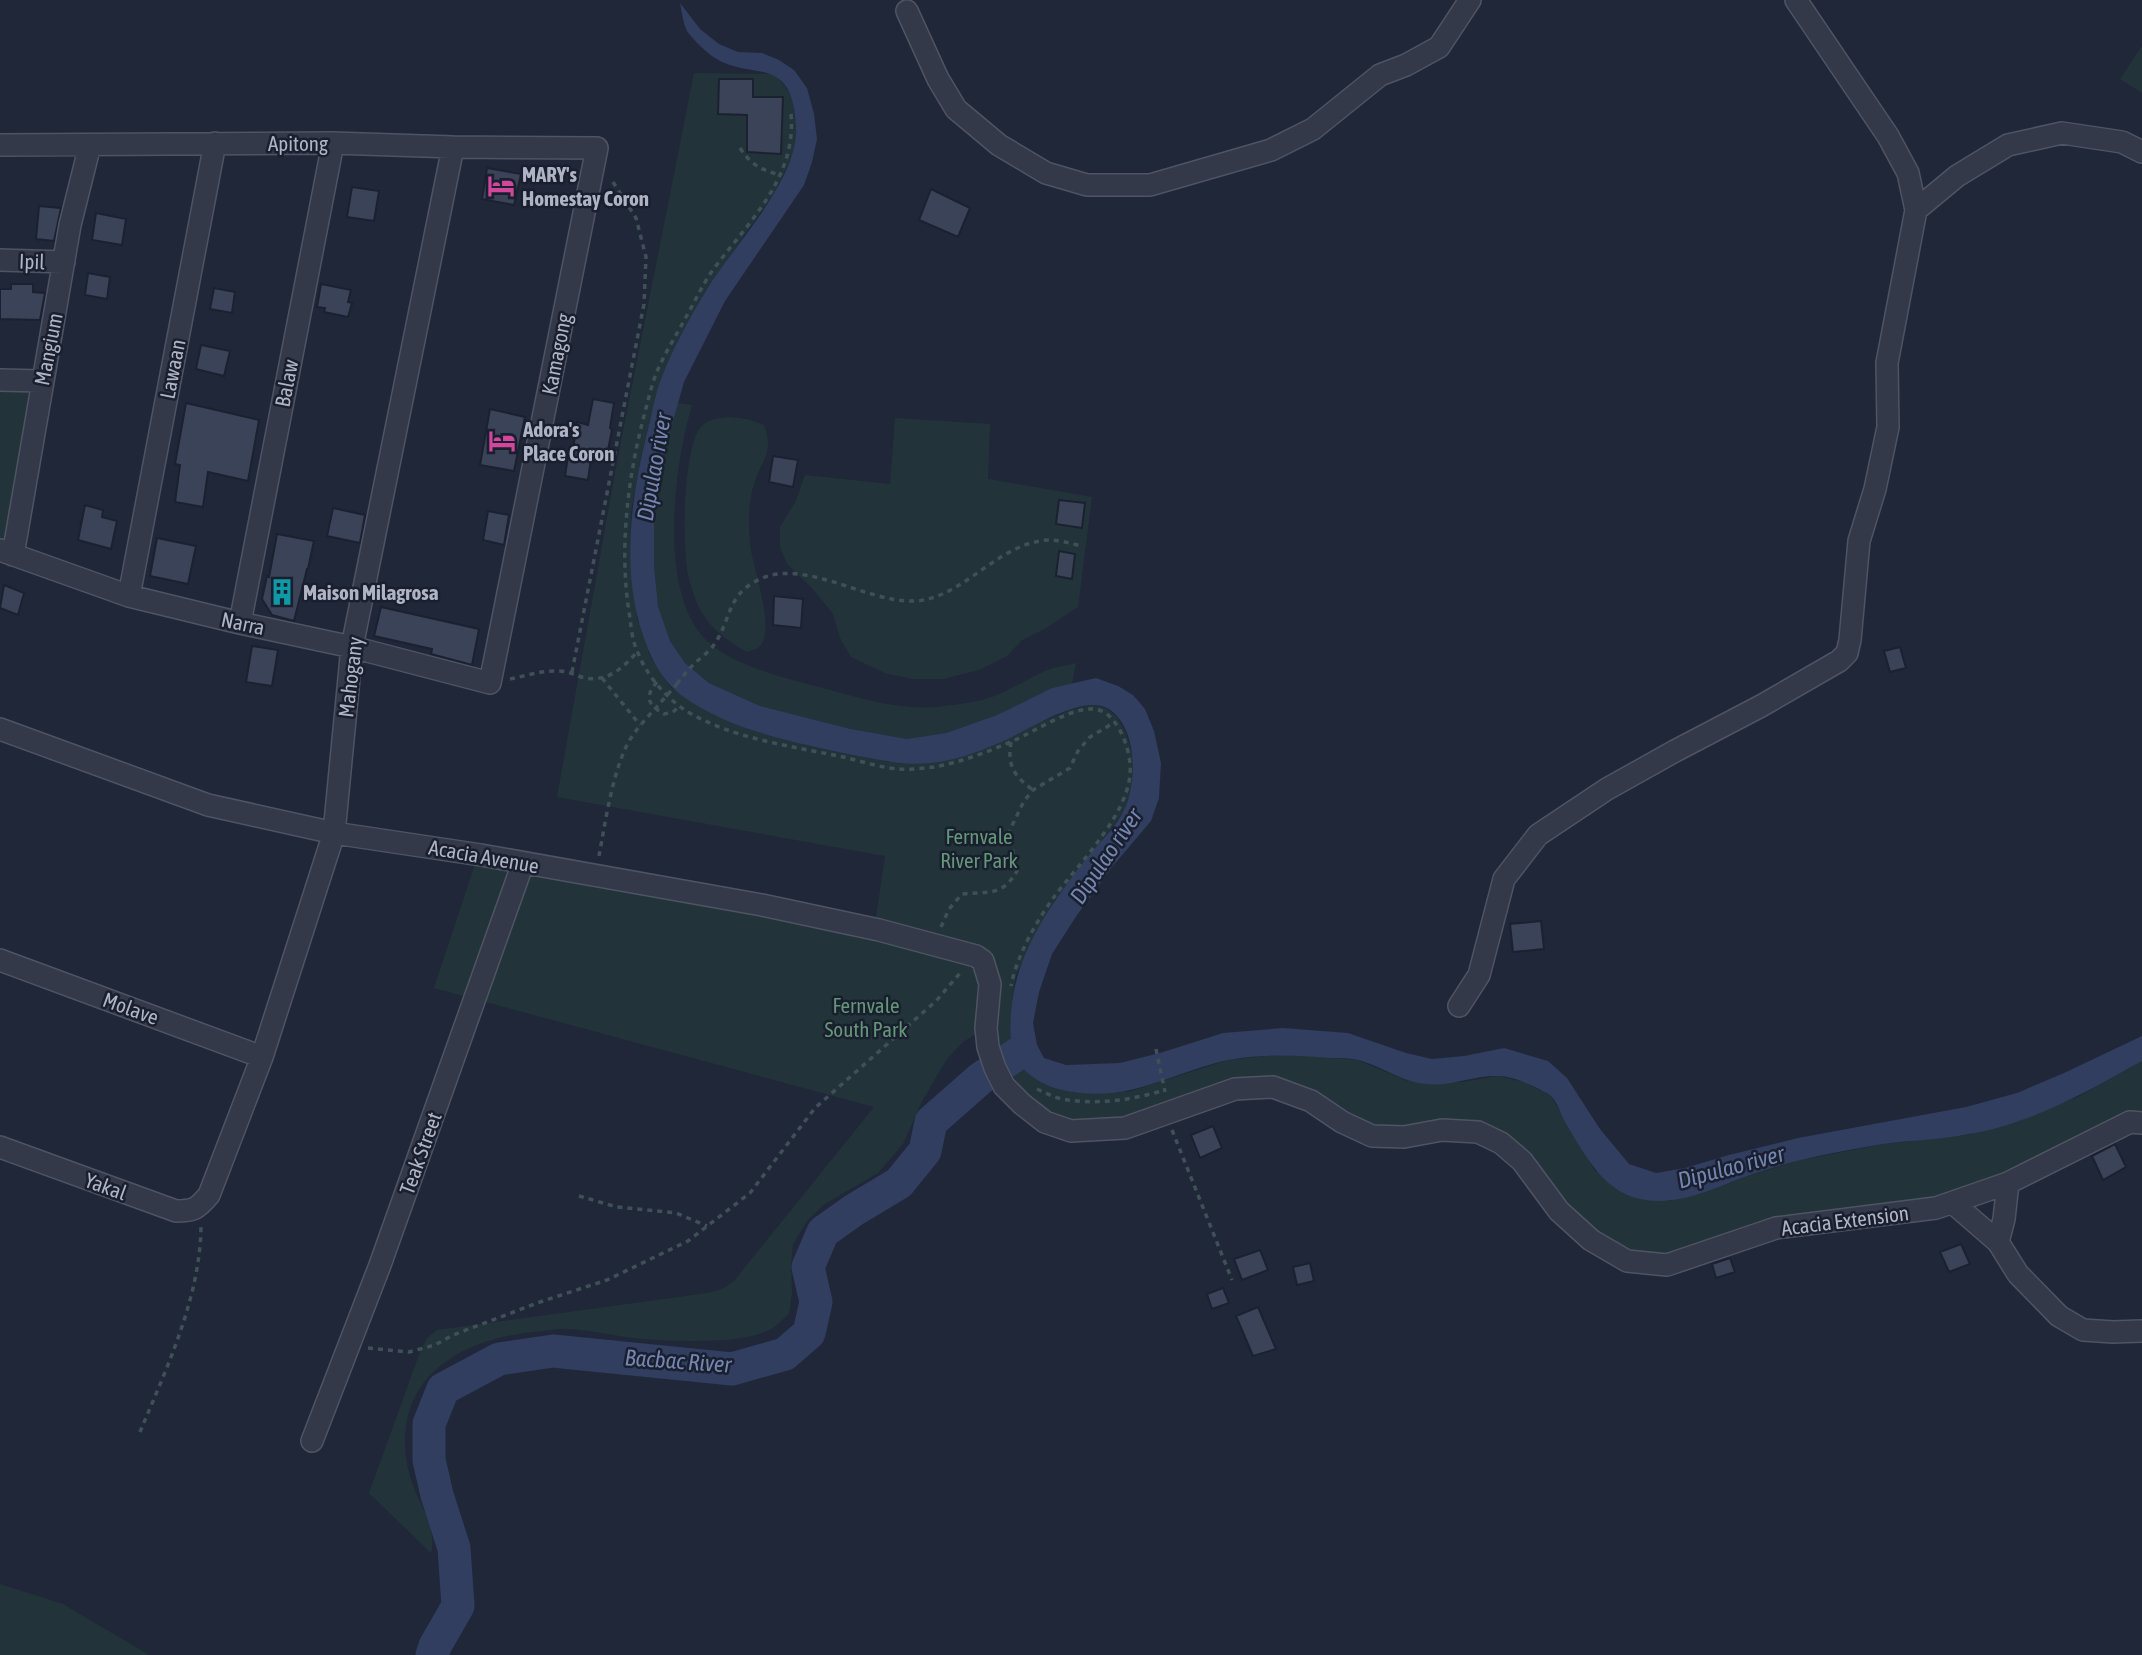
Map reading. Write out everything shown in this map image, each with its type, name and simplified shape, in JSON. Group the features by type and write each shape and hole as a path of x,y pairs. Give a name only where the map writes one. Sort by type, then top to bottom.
{"street":[{"path":"906,11 956,110 999,145 1046,173 1087,185 1150,185 1271,150 1314,129 1380,75 1406,65 1439,47 1470,0"},
{"path":"1459,1006 1479,975 1504,878 1538,835 1607,789 1761,706 1839,661 1847,653 1859,541 1875,489 1888,427 1887,363 1916,210 1908,173 1888,136 1796,0"},
{"path":"1916,210 1958,176 2008,145 2062,133 2122,142 2142,152"},
{"name":"Lawaan","path":"129,596 215,143"},
{"name":"Apitong","path":"0,145 333,143 453,147 595,157"},
{"name":"Balaw","path":"240,623 333,143"},
{"name":"Mangium","path":"7,552 42,382 70,225 90,145"},
{"name":"Mahogany","path":"203,1202 262,1057 334,833 352,647 453,147"},
{"name":"Kamagong","path":"491,683 595,157"},
{"name":"Ipil","path":"0,260 64,262"},
{"path":"0,380 42,382"},
{"name":"Narra","path":"7,552 129,596 352,647 491,683"},
{"name":"Acacia Avenue","path":"0,729 208,805 334,833 481,855 762,905 879,930 971,955"},
{"name":"Teak Street","path":"312,1441 380,1265 523,863"},
{"name":"Acacia Extension","path":"971,955 983,961 990,984 986,1028 988,1047 995,1068 1004,1086 1021,1104 1045,1122 1071,1131 1125,1128 1235,1089 1273,1087 1311,1101 1342,1122 1372,1136 1404,1137 1442,1130 1478,1132 1502,1143 1522,1161 1559,1211 1591,1240 1627,1261 1667,1265 1776,1228 1936,1208 2008,1183 2130,1122 2142,1123"},
{"name":"Molave","path":"0,960 262,1057"},
{"name":"Yakal","path":"0,1147 176,1211 189,1211 203,1202"},
{"path":"1998,1242 2008,1183"},
{"path":"1953,1203 1998,1242 2018,1274 2059,1316 2082,1329 2142,1331"}],"path":[{"path":"791,114 793,133 790,150 780,175 770,194 709,276 656,374 640,432 626,520 625,592 637,652 666,696 712,724 746,736 899,769 935,766 974,756 1073,713 1093,709 1104,713 1115,722 1122,734 1130,764 1128,790 1118,813 1052,901 1027,943 1010,987"},
{"path":"740,148 754,165 780,175"},
{"path":"572,673 644,304 646,257 636,218 595,157"},
{"path":"595,876 617,775 627,746 640,725 714,645 734,600 755,581 770,575 807,575 849,588 910,601 940,595 1005,555 1030,543 1049,540 1082,546"},
{"path":"491,683 544,672 602,678 625,667 637,652"},
{"path":"602,678 640,725"},
{"path":"657,682 649,691 649,700 655,709 664,714 673,712 680,706"},
{"path":"934,945 949,909 962,894 995,892 1010,883 1017,871 1009,832 1024,801 1033,790 1070,768 1078,751 1090,737 1115,722"},
{"path":"1011,742 1008,757 1013,770 1020,781 1033,790"},
{"path":"348,1345 409,1353 435,1345 453,1335 515,1311 607,1280 688,1241 750,1192 815,1108 936,1001 971,955"},
{"path":"1028,1082 1058,1098 1089,1101 1126,1100 1165,1090 1156,1049"},
{"path":"1166,1114 1232,1280"},
{"path":"579,1196 617,1207 676,1213 707,1226"},
{"path":"140,1433 182,1325 201,1244 203,1202"}],"green space":[{"path":"2142,46 2142,93 2120,79"},
{"name":"Fernvale River Park","path":"694,73 774,74 792,97 798,133 793,154 775,192 708,287 682,333 660,382 642,452 631,512 630,550 637,618 650,656 670,687 752,730 814,747 889,762 1093,705 1106,708 1117,717 1126,733 1134,760 1133,785 1123,813 1054,901 1016,975 1010,1032 1012,1052 1022,1068 1128,1092 1228,1060 1286,1054 1357,1060 1408,1081 1463,1082 1497,1076 1524,1082 1551,1096 1595,1171 1669,1201 1703,1193 1801,1160 1884,1144 1968,1135 2076,1098 2142,1061 2142,1123 1953,1203 1776,1228 1704,1254 1627,1261 1502,1143 1404,1137 1273,1087 1071,1131 1022,1104 986,1028 963,1042 947,1059 922,1101 903,1144 878,1173 823,1205 807,1221 793,1244 789,1313 772,1329 728,1340 700,1341 632,1338 566,1329 522,1333 501,1337 461,1352 428,1377 416,1394 408,1415 405,1443 411,1479 430,1527 431,1553 369,1493 427,1338 437,1330 722,1289 734,1281 874,1107 434,988 477,858 874,932 885,856 557,797 617,462"},
{"path":"0,388 30,389 7,542 0,540"},
{"path":"678,403 692,405 680,460 674,527 681,592 691,620 707,641 718,650 775,675 898,706 945,706 987,699 1045,671 1076,663 1072,684 1052,688 997,715 946,733 907,739 851,729 760,706 709,683 685,663 670,641 658,606 654,565 654,516 661,464"},
{"path":"730,417 764,425 768,442 753,489 749,520 750,544 765,615 765,629 758,648 747,652 718,632 702,613 691,586 686,560 685,502 693,444 704,424"},
{"path":"895,418 990,424 988,479 1092,497 1078,607 1022,640 1007,656 979,670 943,679 912,679 885,673 851,657 840,638 833,614 787,564 780,547 780,527 796,501 805,475 890,484"},
{"path":"0,1584 63,1604 149,1655 0,1655"}],"water":[{"name":"Dipulao river","path":"680,3 700,29 719,44 738,52 762,53 794,70 807,88 817,139 804,185 725,301 684,382 661,464 654,516 654,565 658,606 670,641 685,663 709,683 760,706 851,729 907,739 946,733 997,715 1052,688 1096,678 1133,695 1145,709 1154,731 1161,763 1159,798 1151,821 1112,867 1052,954 1039,992 1033,1023 1037,1045 1044,1058 1066,1065 1120,1063 1223,1033 1283,1028 1348,1033 1432,1059 1504,1048 1548,1061 1567,1078 1600,1129 1629,1164 1656,1173 1798,1138 1966,1107 2017,1093 2142,1036 2142,1061 2059,1105 1992,1129 1948,1138 1883,1144 1818,1156 1763,1171 1691,1196 1652,1201 1634,1198 1606,1181 1585,1154 1551,1096 1508,1077 1489,1076 1444,1084 1426,1084 1408,1080 1355,1059 1278,1056 1228,1060 1134,1089 1095,1094 1058,1089 1033,1077 1015,1057 1011,1041 1014,991 1019,971 1036,931 1073,876 1114,826 1127,802 1133,773 1132,758 1125,728 1117,717 1107,708 1083,706 1053,716 983,750 939,762 903,763 858,756 743,727 700,707 670,686 654,662 639,622 630,564 633,506 637,477 659,384 676,344 707,289 777,189 788,167 796,126 793,102 786,86 765,72 722,62 707,52 687,31"}],"building":[{"path":"719,79 753,79 753,97 783,97 781,154 747,152 747,115 718,114"},
{"name":"MARY's Homestay Coron","path":"487,168 521,174 514,205 482,199"},
{"path":"352,187 379,191 374,221 347,217"},
{"path":"931,189 970,208 958,237 919,220"},
{"path":"39,206 61,208 54,241 36,239"},
{"path":"96,213 126,219 122,245 92,240"},
{"path":"88,273 110,277 107,299 85,295"},
{"path":"11,284 33,284 33,292 45,293 40,320 0,319 0,289 11,289"},
{"path":"321,284 351,290 348,302 352,303 348,317 324,312 325,308 317,307"},
{"path":"214,288 235,292 232,313 210,309"},
{"path":"201,345 230,351 224,376 196,369"},
{"path":"593,399 614,403 607,455 592,452 588,480 565,476 568,456 572,456 577,422 588,425"},
{"path":"186,403 259,420 248,481 208,472 203,507 175,502 180,465 175,464"},
{"name":"Adora's Place Coron","path":"490,409 525,417 514,471 480,465"},
{"path":"773,456 798,460 793,487 769,482"},
{"path":"1059,500 1085,503 1082,528 1056,524"},
{"path":"85,505 103,510 102,517 117,521 111,549 78,540"},
{"path":"333,508 365,515 360,543 327,536"},
{"path":"488,511 509,515 504,545 483,540"},
{"path":"277,534 314,541 294,621 272,615 262,599"},
{"path":"157,538 196,546 188,584 150,576"},
{"path":"1059,551 1075,554 1072,579 1056,576"},
{"path":"4,585 24,593 18,615 0,608"},
{"path":"774,596 803,599 801,628 773,625"},
{"path":"381,607 479,629 472,665 431,654 432,649 374,636"},
{"path":"252,646 278,650 272,686 246,682"},
{"path":"1900,647 1906,668 1890,672 1884,651"},
{"path":"1541,921 1544,949 1513,952 1510,924"},
{"path":"1213,1126 1222,1148 1200,1158 1191,1135"},
{"path":"2115,1144 2126,1167 2103,1180 2092,1156"},
{"path":"1961,1244 1970,1264 1949,1272 1940,1252"},
{"path":"1260,1250 1268,1270 1242,1280 1234,1259"},
{"path":"1730,1258 1735,1272 1716,1278 1712,1264"},
{"path":"1310,1263 1314,1281 1297,1285 1293,1267"},
{"path":"1223,1288 1229,1303 1212,1309 1207,1294"},
{"path":"1258,1307 1276,1349 1253,1356 1236,1316"}],"waterway":[{"name":"Bacbac River","path":"432,1655 458,1606 454,1548 429,1460 429,1424 443,1389 499,1359 553,1351 732,1369 785,1354 809,1333 816,1302 808,1267 823,1232 899,1183 925,1151 931,1122 981,1078 1022,1051"}],"place":[{"name":"MARY's Homestay Coron","path":"501,186"},
{"name":"Adora's Place Coron","path":"502,441"},
{"name":"Maison Milagrosa","path":"282,592"}],"park label":[{"name":"Fernvale South Park","path":"866,1017"}]}
